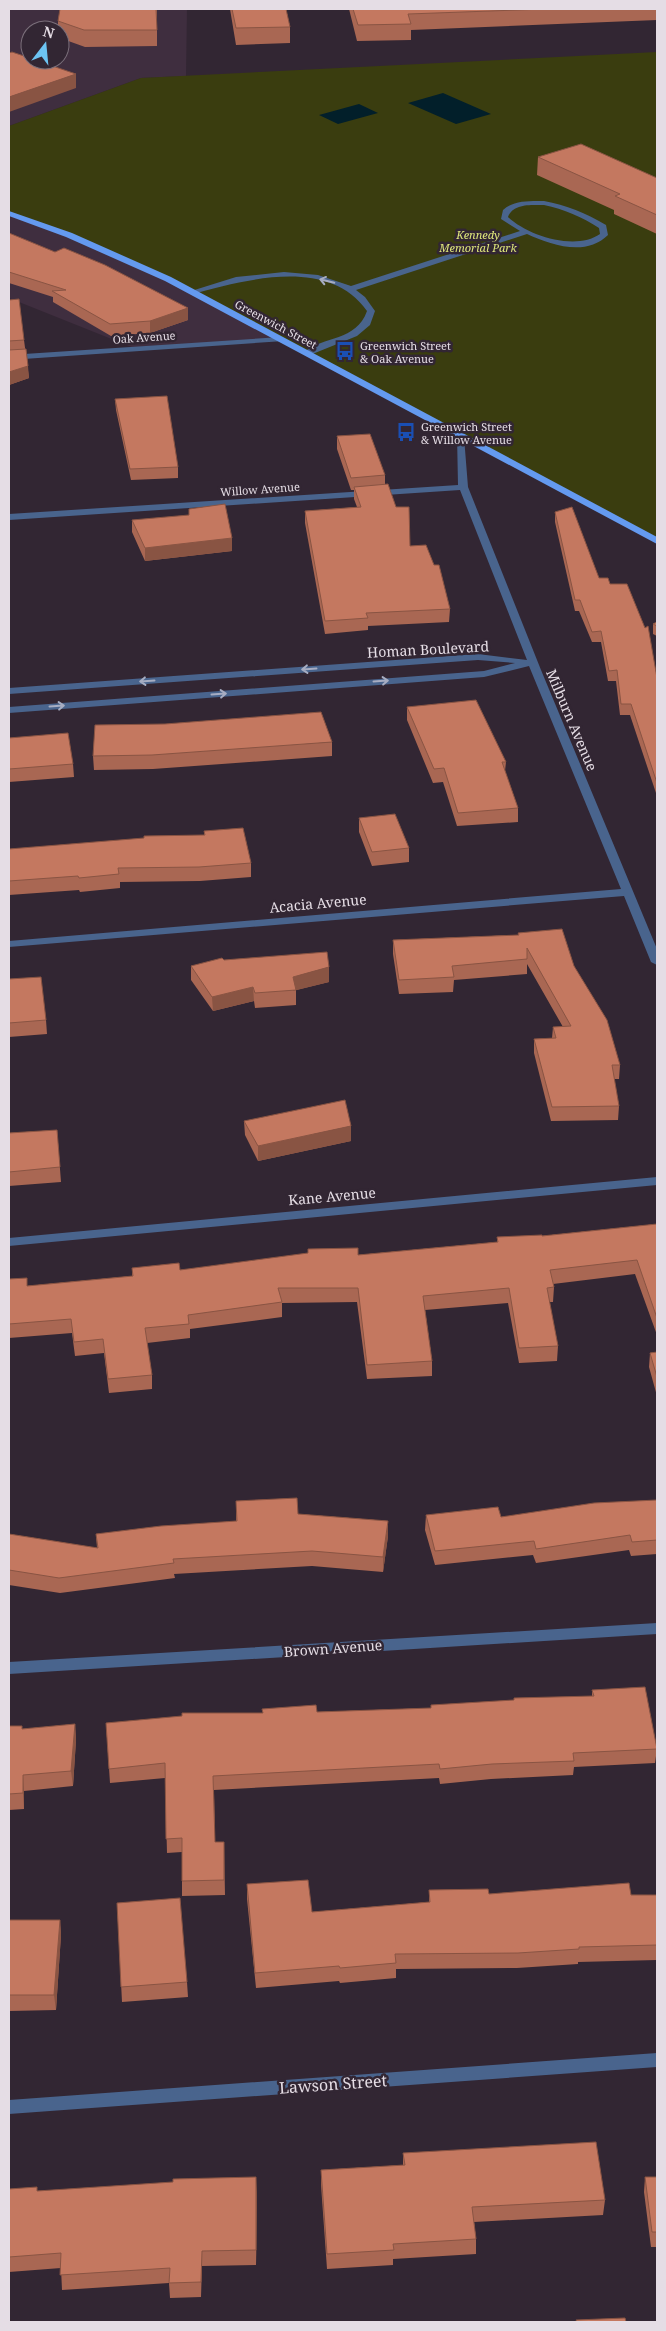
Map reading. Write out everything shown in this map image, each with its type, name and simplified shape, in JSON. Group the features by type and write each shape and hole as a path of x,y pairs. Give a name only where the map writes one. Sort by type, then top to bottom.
{"main road":[{"name":"Greenwich Street","path":"9,213 69,235 192,292 657,541"}],"street":[{"path":"351,289 527,231 553,242 574,244 584,244 600,239 605,231 597,223 554,204 524,204 504,212 507,221 527,231"},
{"path":"192,292 252,277 279,275 306,277 331,282 351,289 365,300 370,311 367,323 354,334 307,353"},
{"name":"Oak Avenue","path":"9,358 281,339"},
{"path":"460,436 463,487"},
{"name":"Willow Avenue","path":"9,517 463,487"},
{"name":"Milburn Avenue","path":"463,487 532,662 657,962"},
{"name":"Homan Boulevard","path":"9,691 478,657 532,662"},
{"name":"Homan Boulevard","path":"9,710 484,674 532,662"},
{"name":"Acacia Avenue","path":"9,944 629,892"},
{"name":"Kane Avenue","path":"9,1242 657,1181"},
{"name":"Brown Avenue","path":"9,1668 657,1628"},
{"name":"Lawson Street","path":"9,2107 657,2060"}],"shaded area":[{"path":"9,9 187,9 186,76 141,78 9,126"},
{"path":"9,213 69,235 168,279 281,339 139,350 9,298"}],"green space":[{"name":"Kennedy Memorial Park","path":"657,52 657,541 168,279 69,235 9,213 9,126 141,78"}],"water":[{"path":"443,93 491,114 456,124 408,103"},
{"path":"359,104 378,113 338,124 319,115"}],"building":[{"path":"60,9 156,9 157,30 84,30 70,25 70,20 58,20"},
{"path":"232,9 286,9 290,27 236,28"},
{"path":"353,9 545,9 408,14 411,24 358,25"},
{"path":"9,53 20,55 20,70 64,70 76,74 9,97"},
{"path":"581,144 657,178 657,215 615,196 620,194 538,157"},
{"path":"9,233 55,252 64,248 105,265 188,308 150,321 110,324 52,291 66,290 9,272"},
{"path":"19,299 24,340 9,341 9,300"},
{"path":"26,349 28,366 9,372 9,350"},
{"path":"167,396 178,467 130,469 115,399"},
{"path":"370,434 385,475 351,478 337,436"},
{"path":"388,484 396,507 409,507 410,546 426,545 434,565 439,565 450,609 366,613 368,618 325,621 305,511 361,507 354,487"},
{"path":"225,504 232,538 145,548 132,520 189,515 189,509"},
{"path":"572,507 599,578 608,578 610,584 627,584 645,628 648,626 657,678 657,783 631,704 621,704 617,670 609,671 601,631 592,632 580,600 575,600 555,512"},
{"path":"476,700 506,762 502,762 518,808 458,813 444,768 434,769 407,707"},
{"path":"321,712 332,742 152,755 93,756 95,725 165,724"},
{"path":"68,733 73,764 9,769 9,738"},
{"path":"395,814 409,848 372,852 359,818"},
{"path":"243,828 251,863 199,867 118,868 119,874 9,881 9,849 144,838 144,836 205,835 204,831"},
{"path":"562,929 574,966 607,1020 620,1065 612,1065 619,1106 552,1107 534,1039 556,1038 553,1027 571,1026 527,948 527,959 452,966 454,977 399,980 393,940 519,935 518,933"},
{"path":"327,952 329,967 293,977 296,990 255,993 253,987 212,997 191,966 222,958 224,960"},
{"path":"41,977 46,1020 9,1023 9,979"},
{"path":"345,1100 351,1126 258,1146 244,1121"},
{"path":"57,1130 60,1167 9,1172 9,1133"},
{"path":"657,1224 657,1318 637,1260 550,1270 554,1287 547,1288 558,1346 519,1348 509,1288 423,1296 432,1361 367,1365 358,1288 278,1288 282,1302 188,1315 189,1324 145,1328 152,1375 108,1379 103,1339 74,1342 71,1319 9,1324 9,1279 27,1278 27,1286 133,1276 132,1268 179,1263 180,1270 308,1253 308,1249 358,1248 358,1255 498,1242 497,1237 542,1236"},
{"path":"657,1352 657,1377 650,1353"},
{"path":"297,1498 298,1514 388,1521 383,1557 312,1551 173,1559 174,1563 59,1578 9,1570 9,1534 98,1548 96,1534 161,1526 237,1521 236,1501"},
{"path":"657,1500 657,1540 632,1542 630,1535 536,1549 534,1541 435,1551 426,1515 498,1507 501,1517 594,1503"},
{"path":"645,1687 657,1749 573,1753 574,1761 492,1764 440,1769 439,1764 213,1776 215,1842 224,1842 224,1880 182,1881 182,1838 166,1839 165,1763 109,1769 106,1723 182,1716 182,1713 263,1713 262,1709 316,1705 317,1712 431,1708 431,1705 514,1700 514,1698 594,1696 592,1690"},
{"path":"75,1724 71,1771 23,1775 23,1793 9,1794 9,1726 22,1726 22,1729"},
{"path":"308,1880 312,1912 430,1902 429,1890 488,1889 489,1894 629,1883 631,1895 657,1895 657,1945 579,1947 579,1949 518,1953 395,1954 396,1963 255,1973 247,1884"},
{"path":"180,1898 187,1982 121,1987 117,1903"},
{"path":"9,1920 60,1920 54,1995 9,1995"},
{"path":"596,2142 605,2200 472,2207 476,2239 393,2244 394,2250 327,2254 321,2170 405,2165 403,2153"},
{"path":"256,2177 256,2250 202,2251 201,2282 169,2283 170,2268 60,2275 61,2253 9,2257 9,2189 37,2187 37,2191 173,2182 173,2179"},
{"path":"645,2177 657,2177 657,2232 652,2232"},
{"path":"625,2318 626,2322 577,2322 576,2320"}],"place":[{"name":"Greenwich Street & Oak Avenue","path":"345,351"},
{"name":"Greenwich Street & Willow Avenue","path":"406,432"}]}
